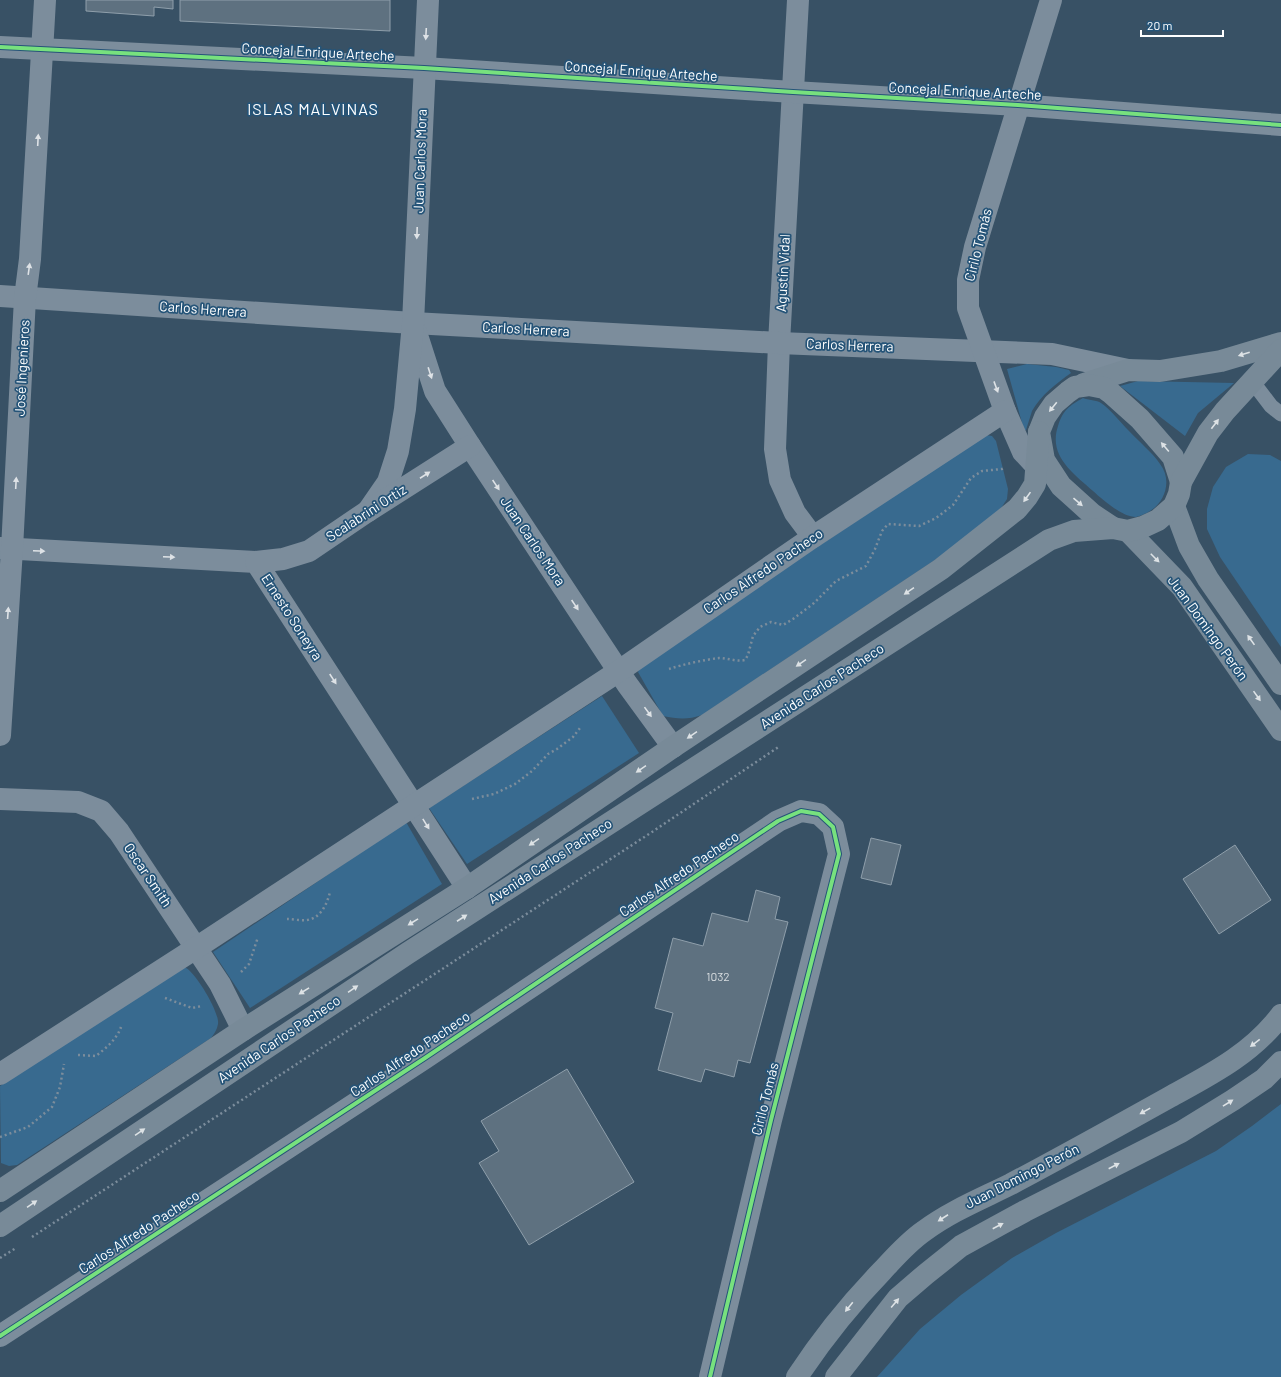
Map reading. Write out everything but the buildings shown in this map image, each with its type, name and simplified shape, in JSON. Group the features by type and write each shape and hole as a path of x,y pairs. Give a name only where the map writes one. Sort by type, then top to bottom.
{"main road":[{"path":"1120,529 1092,514 1037,464 1044,460 1039,432 1044,417 1054,404 1075,387 1100,384 1128,370 1160,371 1221,362 1281,343"},
{"path":"1174,506 1179,494 1181,482 1208,433 1225,411 1281,350"},
{"path":"1100,384 1140,419 1173,457 1181,482"},
{"name":"Avenida Carlos Pacheco","path":"0,1191 243,1030 467,888 673,747 941,569 1017,509 1035,484 1037,464"},
{"name":"Avenida Carlos Pacheco","path":"0,1226 408,953 1049,540 1074,531 1143,527 1158,520 1174,506"},
{"name":"Juan Domingo Perón","path":"1174,506 1189,546 1208,579 1281,684"},
{"name":"Juan Domingo Perón","path":"1120,529 1182,587 1281,730"},
{"name":"Juan Domingo Perón","path":"797,1377 812,1354 851,1304 898,1254 923,1232 951,1213 1010,1184 1222,1068 1260,1039 1281,1015"},
{"path":"836,1377 898,1298 961,1246 1025,1211 1181,1132 1264,1079 1281,1062"}],"street":[{"name":"José Ingenieros","path":"0,736 6,549 25,298 30,259 45,0"},
{"name":"Juan Carlos Mora","path":"368,511 388,482 398,452 405,409 413,323 428,0"},
{"name":"Agustín Vidal","path":"798,0 779,342 775,449 780,480 795,514 813,537"},
{"name":"Cirilo Tomás","path":"1037,464 1005,411 968,308 968,280 975,247 1051,0"},
{"name":"Concejal Enrique Arteche","path":"0,47 424,68 1018,105 1281,125"},
{"name":"Carlos Herrera","path":"0,296 413,323 779,342 1052,354 1128,370"},
{"name":"Juan Carlos Mora","path":"413,323 435,391 623,677 673,747"},
{"name":"Carlos Herrera","path":"1052,354 1100,384"},
{"name":"Carlos Alfredo Pacheco","path":"0,1074 196,948 414,804 623,677 813,537 1005,411"},
{"name":"Scalabrini Ortiz","path":"256,562 282,559 309,551 368,511 470,446"},
{"name":"Ernesto Soneyra","path":"6,549 256,562 467,888"},
{"name":"Oscar Smith","path":"0,799 78,802 101,811 119,832 220,984 243,1030"},
{"name":"Carlos Alfredo Pacheco","path":"0,1336 425,1058 778,821 801,811 819,814 833,827"},
{"name":"Cirilo Tomás","path":"710,1377 771,1120 839,854 833,827"}],"lane":[{"path":"1252,381 1271,406 1281,414"}],"path":[{"path":"623,677 721,658 738,661 745,660 748,655 753,636 760,627 771,622 783,625 794,619 814,603 836,582 866,566 882,531 888,524 919,526 936,518 953,505 971,478 982,471 1037,464"},
{"path":"470,800 477,797 494,794 515,784 532,771 548,754 573,738 582,726"},
{"path":"26,1241 645,836 784,743"},
{"path":"282,921 287,919 307,920 318,915 327,903 331,888"},
{"path":"159,1000 166,998 192,1008 212,1005 220,984 238,975 249,964 258,937 263,933"},
{"path":"76,1055 96,1056 119,1033 122,1022"},
{"path":"0,1137 28,1127 52,1108 60,1087 63,1066 66,1061"},
{"path":"0,1258 20,1246"}],"shaded area":[{"path":"1027,364 1056,367 1069,370 1071,373 1055,385 1040,400 1032,411 1026,430 1024,430 1007,369"},
{"path":"1138,381 1234,383 1198,413 1185,436 1120,386"},
{"path":"1083,398 1099,402 1105,406 1153,455 1164,470 1166,476 1166,489 1160,502 1149,512 1136,517 1119,511 1102,499 1070,470 1059,455 1056,446 1056,437 1062,416 1067,409"},
{"path":"986,435 992,436 996,441 1008,489 1007,499 992,522 702,715 692,718 673,718 663,716 638,672 642,663"},
{"path":"1248,454 1270,455 1281,461 1281,647 1220,557 1207,529 1207,509 1213,487 1226,467"},
{"path":"602,696 639,753 467,864 429,808"},
{"path":"406,822 442,884 250,1008 213,952"},
{"path":"182,968 186,968 196,977 215,1011 218,1024 211,1038 17,1165 9,1166 1,1163 0,1086"},
{"path":"1281,1104 1281,1377 877,1377 920,1329 961,1295 1012,1258 1056,1233 1216,1151"}],"cycle path":[{"path":"0,47 424,68 1018,105 1281,125"},
{"path":"0,1336 425,1058 778,821 801,811 819,814 833,827 839,854 771,1120 710,1377"}],"district":[{"name":"ISLAS MALVINAS","path":"313,109"}]}
